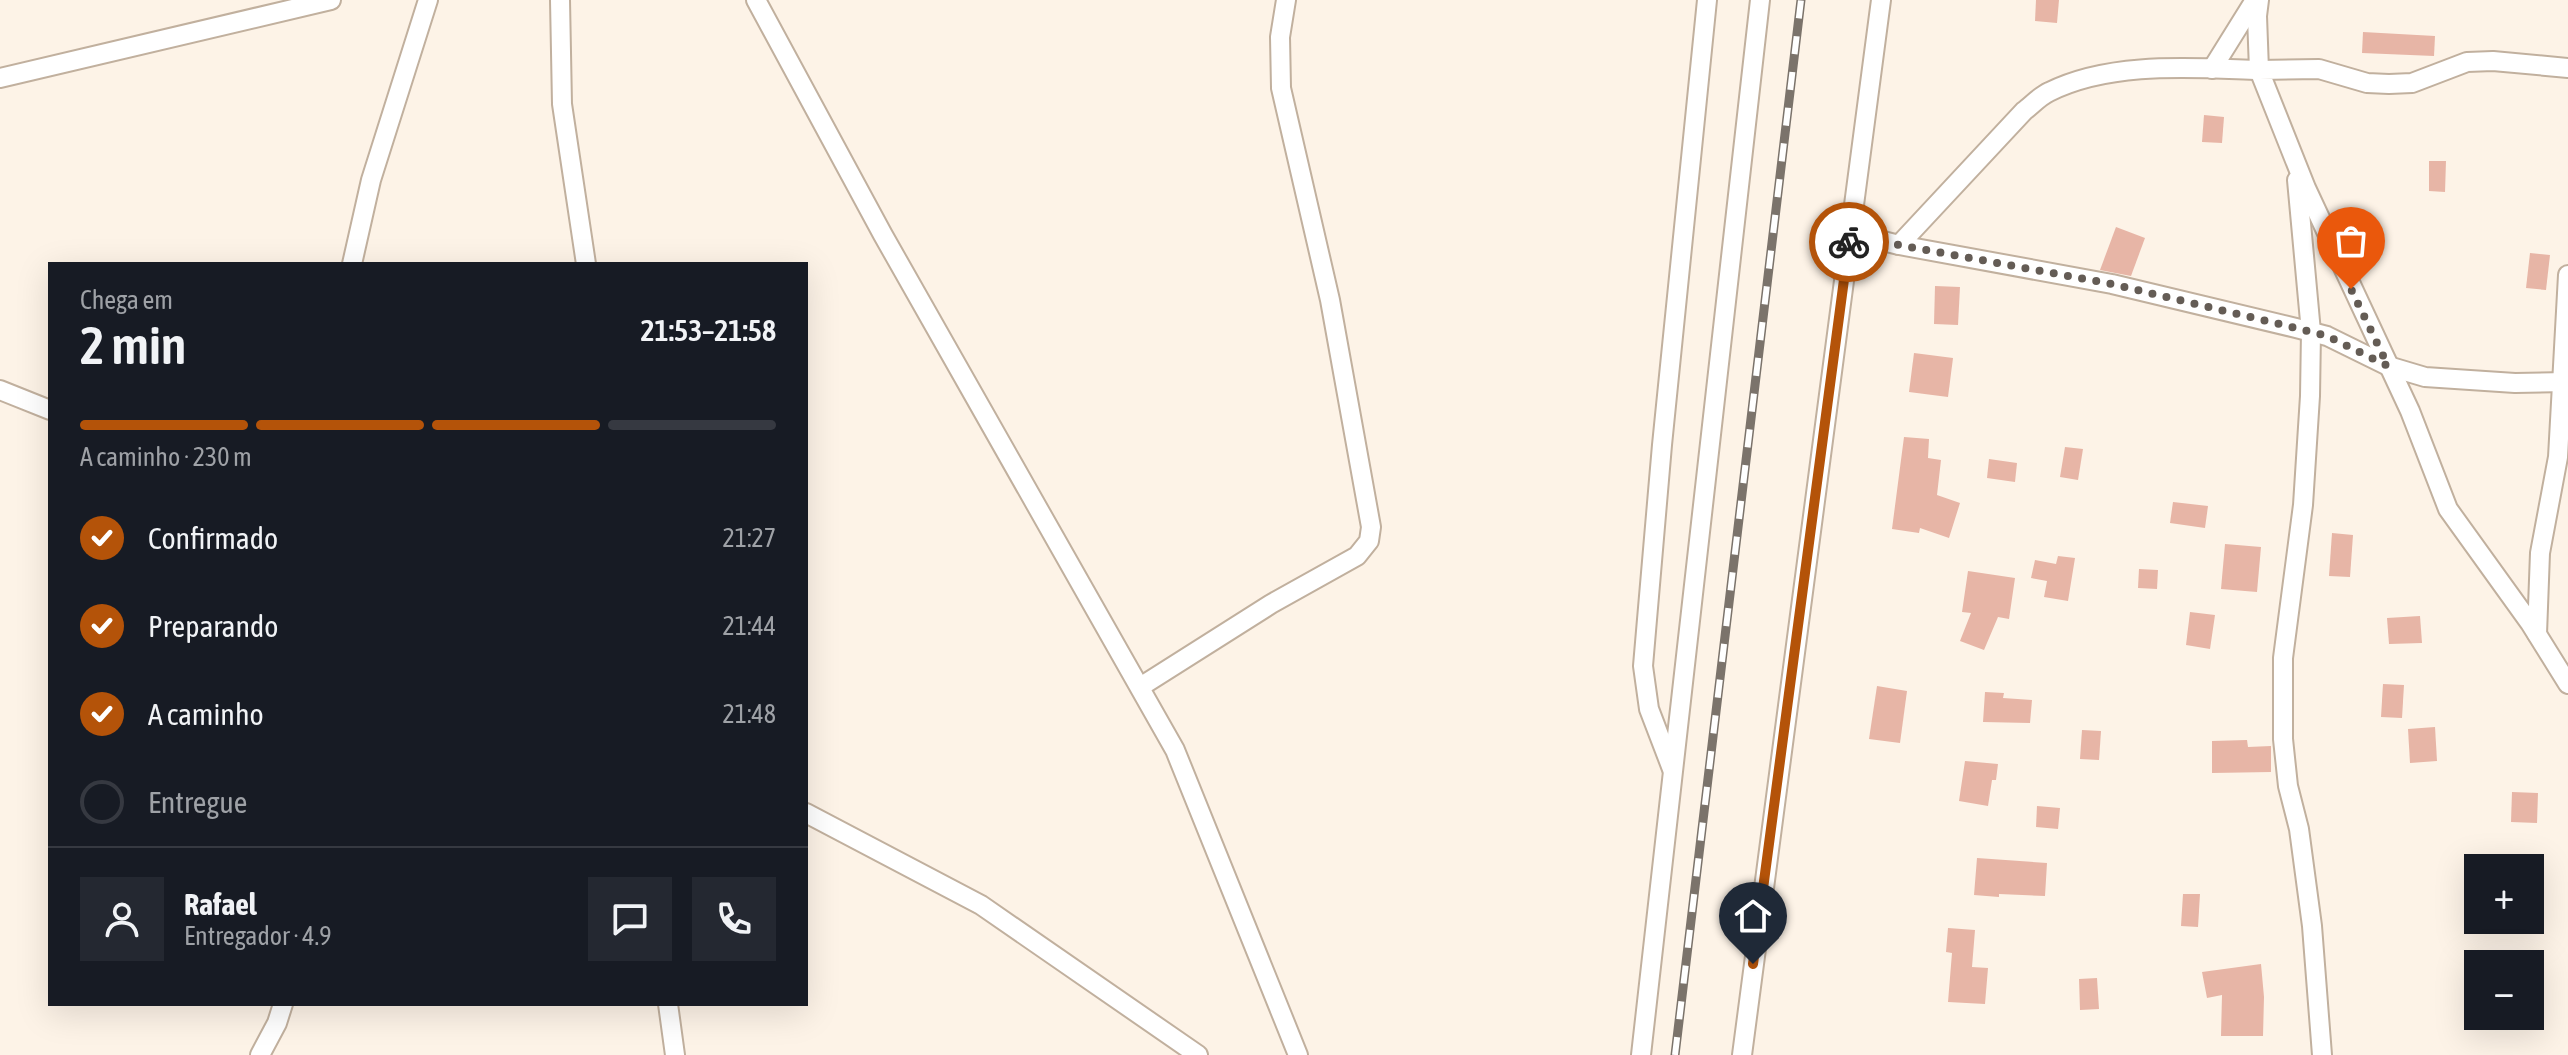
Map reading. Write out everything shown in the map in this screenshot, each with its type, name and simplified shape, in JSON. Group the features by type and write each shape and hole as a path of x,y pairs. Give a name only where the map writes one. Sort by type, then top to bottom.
{"street":[{"path":"0,78 331,0"},
{"path":"352,262 371,180 428,0"},
{"path":"560,0 562,104 586,262"},
{"path":"756,0 883,235 1175,750 1298,1055"},
{"path":"1140,687 1271,604 1357,556 1369,541 1371,527 1349,395 1281,88 1280,37 1286,0"},
{"path":"1674,772 1649,709 1643,666 1707,0"},
{"path":"1641,1055 1760,0"},
{"path":"1742,1055 1881,0"},
{"path":"2212,69 2257,0"},
{"path":"2257,0 2259,70 2295,161 2410,411 2448,509 2537,634 2568,684"},
{"path":"1899,245 2024,111 2047,92 2079,81 2170,67 2319,69 2367,83 2389,84 2412,83 2467,62 2568,68"},
{"path":"2295,161 2311,332 2310,396 2303,505 2283,658 2283,739 2310,912 2322,1055"},
{"path":"1851,233 1899,245 2112,284 2327,336 2388,366 2425,377 2515,383 2565,382"},
{"path":"2537,634 2540,553 2558,457 2565,382 2568,275"},
{"path":"0,390 48,409"},
{"path":"808,814 981,905 1198,1055"},
{"path":"260,1055 282,1006"},
{"path":"668,1006 675,1055"}],"building":[{"path":"2036,0 2059,0 2057,23 2035,21"},
{"path":"2363,32 2435,36 2434,56 2362,53"},
{"path":"2204,115 2224,117 2222,143 2202,142"},
{"path":"2429,161 2446,161 2445,192 2429,191"},
{"path":"2116,227 2145,238 2131,276 2100,270"},
{"path":"2530,253 2550,255 2546,290 2526,288"},
{"path":"1935,286 1960,287 1958,325 1934,324"},
{"path":"1914,353 1953,358 1948,397 1909,392"},
{"path":"1904,437 1929,439 1928,458 1941,460 1937,495 1960,503 1949,538 1920,528 1919,533 1892,529"},
{"path":"2065,447 2083,449 2078,480 2060,477"},
{"path":"1989,459 2017,463 2015,482 1987,478"},
{"path":"2173,502 2208,506 2205,528 2170,523"},
{"path":"2332,533 2353,535 2350,577 2329,576"},
{"path":"2225,544 2261,547 2257,592 2221,589"},
{"path":"2058,556 2075,558 2068,601 2044,597 2047,581 2031,578 2035,560 2056,564"},
{"path":"2139,569 2158,570 2157,589 2138,588"},
{"path":"1968,571 2015,578 2009,619 1998,617 1984,650 1960,641 1971,613 1962,612"},
{"path":"2190,612 2215,615 2210,649 2186,645"},
{"path":"2420,616 2422,643 2389,644 2387,618"},
{"path":"2383,684 2404,685 2402,718 2381,717"},
{"path":"1877,686 1907,691 1900,743 1869,739"},
{"path":"1985,692 2004,693 2003,698 2032,700 2030,723 1983,722"},
{"path":"2435,727 2437,761 2410,763 2408,729"},
{"path":"2082,730 2101,731 2099,760 2080,759"},
{"path":"2247,740 2248,747 2271,746 2271,772 2212,773 2212,741"},
{"path":"1965,761 1998,764 1988,806 1959,801"},
{"path":"2512,792 2538,793 2537,823 2511,822"},
{"path":"2037,806 2060,808 2058,829 2036,827"},
{"path":"1977,858 2047,863 2045,896 1974,895"},
{"path":"2183,894 2200,894 2198,927 2181,926"},
{"path":"1948,928 1975,930 1972,967 1988,968 1985,1004 1948,1002 1952,953 1946,952"},
{"path":"2261,964 2263,1036 2221,1036 2222,995 2207,998 2202,972"},
{"path":"2097,978 2099,1009 2080,1010 2079,979"}],"railway":[{"path":"1675,1055 1801,0"}],"way so far":[{"path":"1849,242 1851,233 1899,245 2112,284 2327,336 2388,366 2351,289"}],"route":[{"path":"1753,964 1849,242"}]}
